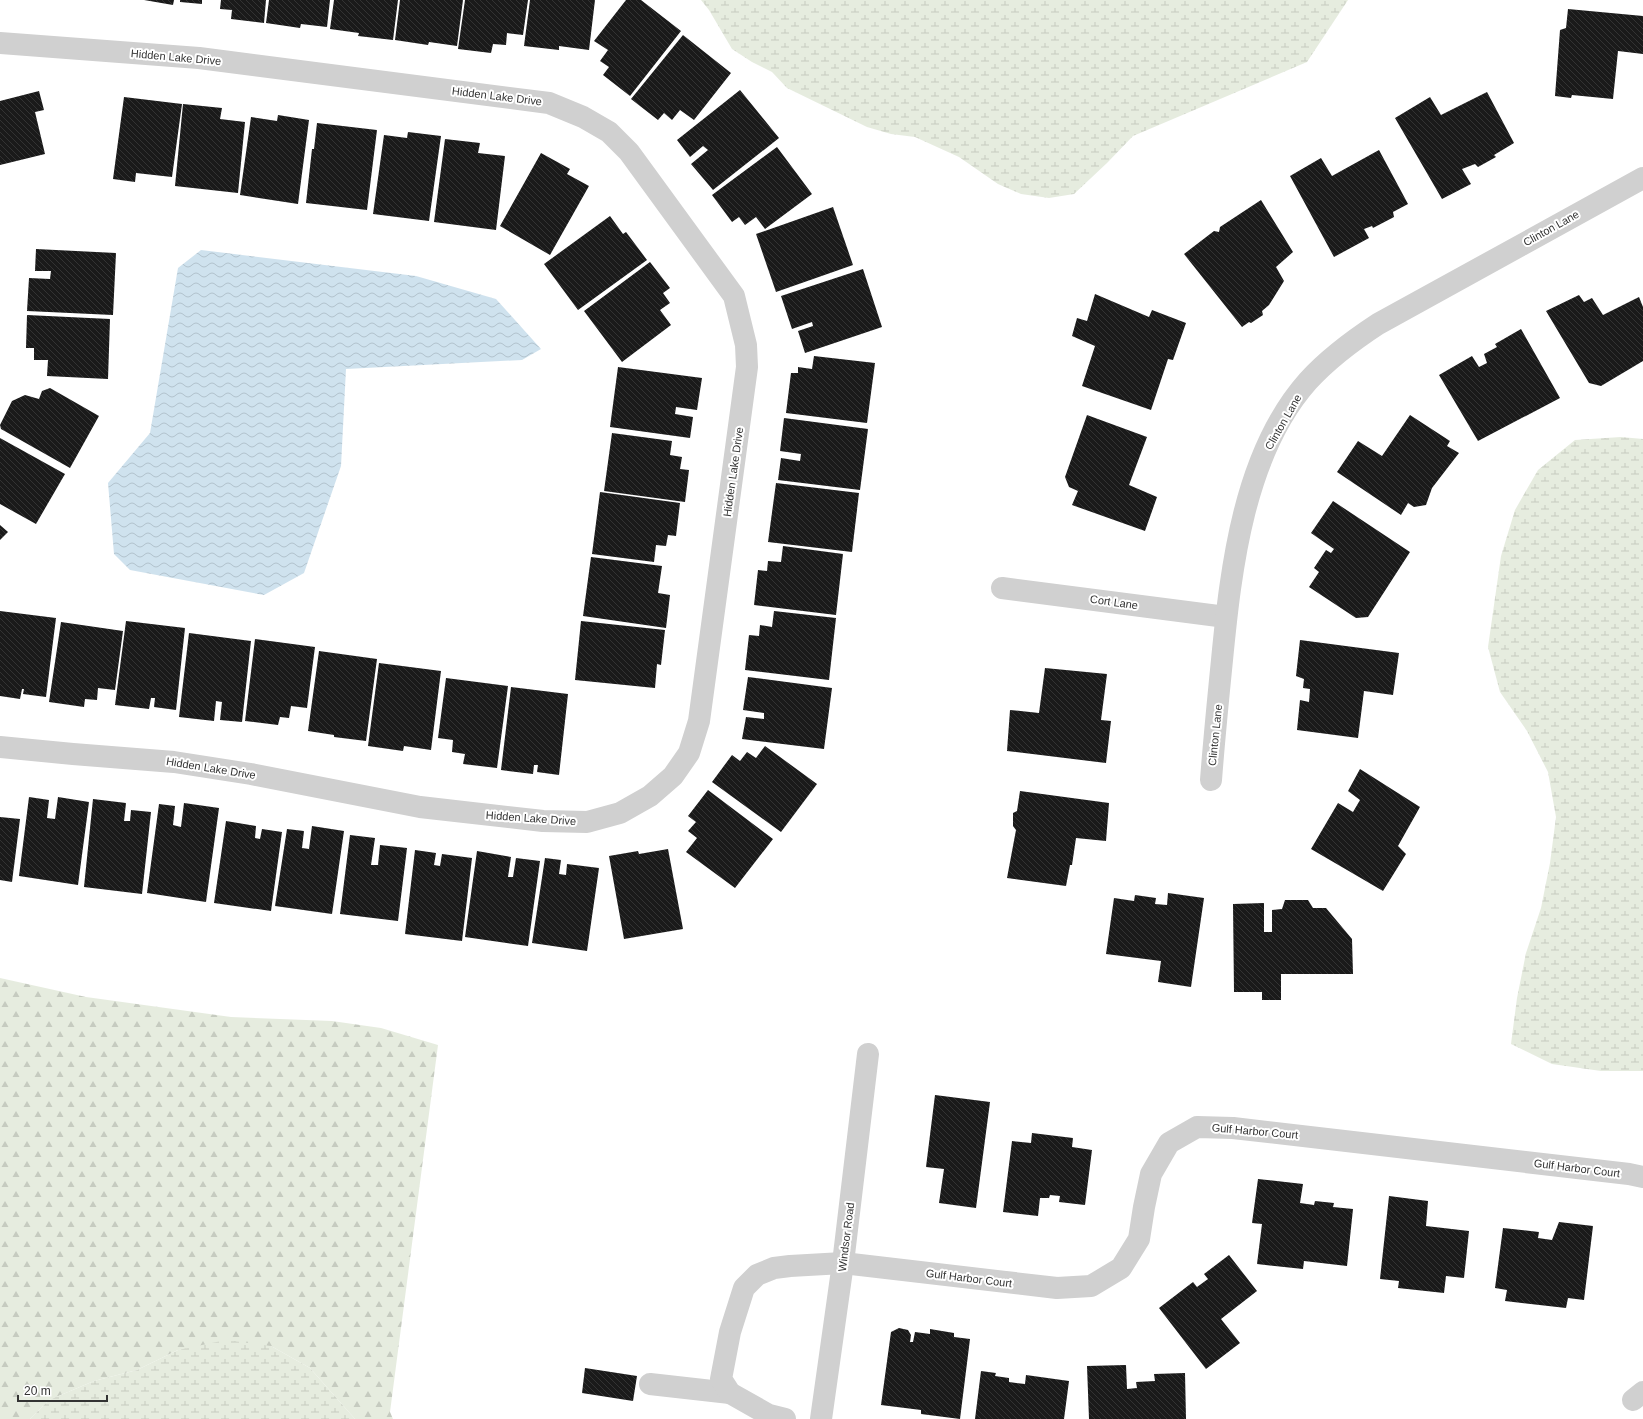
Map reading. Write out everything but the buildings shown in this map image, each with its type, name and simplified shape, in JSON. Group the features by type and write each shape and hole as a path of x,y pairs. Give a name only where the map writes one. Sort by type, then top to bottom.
{"street":[{"name":"Hidden Lake Drive","path":"0,44 199,58 549,103 583,117 609,132 629,152 734,296 746,345 747,367 699,722 689,753 673,776 650,796 620,814 587,822 543,821 420,807 252,774 174,762 0,747"},
{"name":"Clinton Lane","path":"1211,780 1226,617 1233,568 1241,528 1249,495 1260,464 1274,433 1288,408 1307,382 1326,362 1350,342 1378,324 1643,178"},
{"name":"Cort Lane","path":"1002,588 1226,617"},
{"name":"Windsor Road","path":"822,1419 843,1263 868,1054"},
{"name":"Gulf Harbor Court","path":"730,1393 721,1379 730,1332 744,1288 757,1275 774,1268 843,1263 1057,1288 1091,1286 1121,1268 1139,1239 1151,1174 1169,1143 1197,1127 1233,1128 1621,1173 1643,1178"},
{"path":"650,1384 730,1393 769,1415 785,1419"}],"green space":[{"path":"701,0 1348,0 1307,62 1133,136 1074,194 1049,198 1021,194 998,184 959,157 915,137 891,134 867,127 787,88 772,72 752,62 732,49 709,10"},
{"path":"1621,437 1643,439 1643,1071 1601,1071 1552,1064 1511,1044 1517,998 1526,953 1541,908 1550,863 1556,817 1548,772 1527,731 1500,692 1488,647 1501,556 1515,510 1538,470 1575,440"},
{"path":"0,978 86,997 231,1017 332,1021 381,1028 438,1045 390,1412 393,1419 355,1419 310,1368 271,1346 178,1350 137,1370 94,1381 49,1400 30,1419 0,1419"},
{"path":"226,1340 271,1346 310,1368 355,1419 30,1419 49,1400 94,1381 137,1370 178,1350"}],"water":[{"path":"201,250 416,276 496,299 541,349 522,360 346,369 341,466 304,573 264,595 130,570 114,554 108,483 150,433 178,268"}]}
